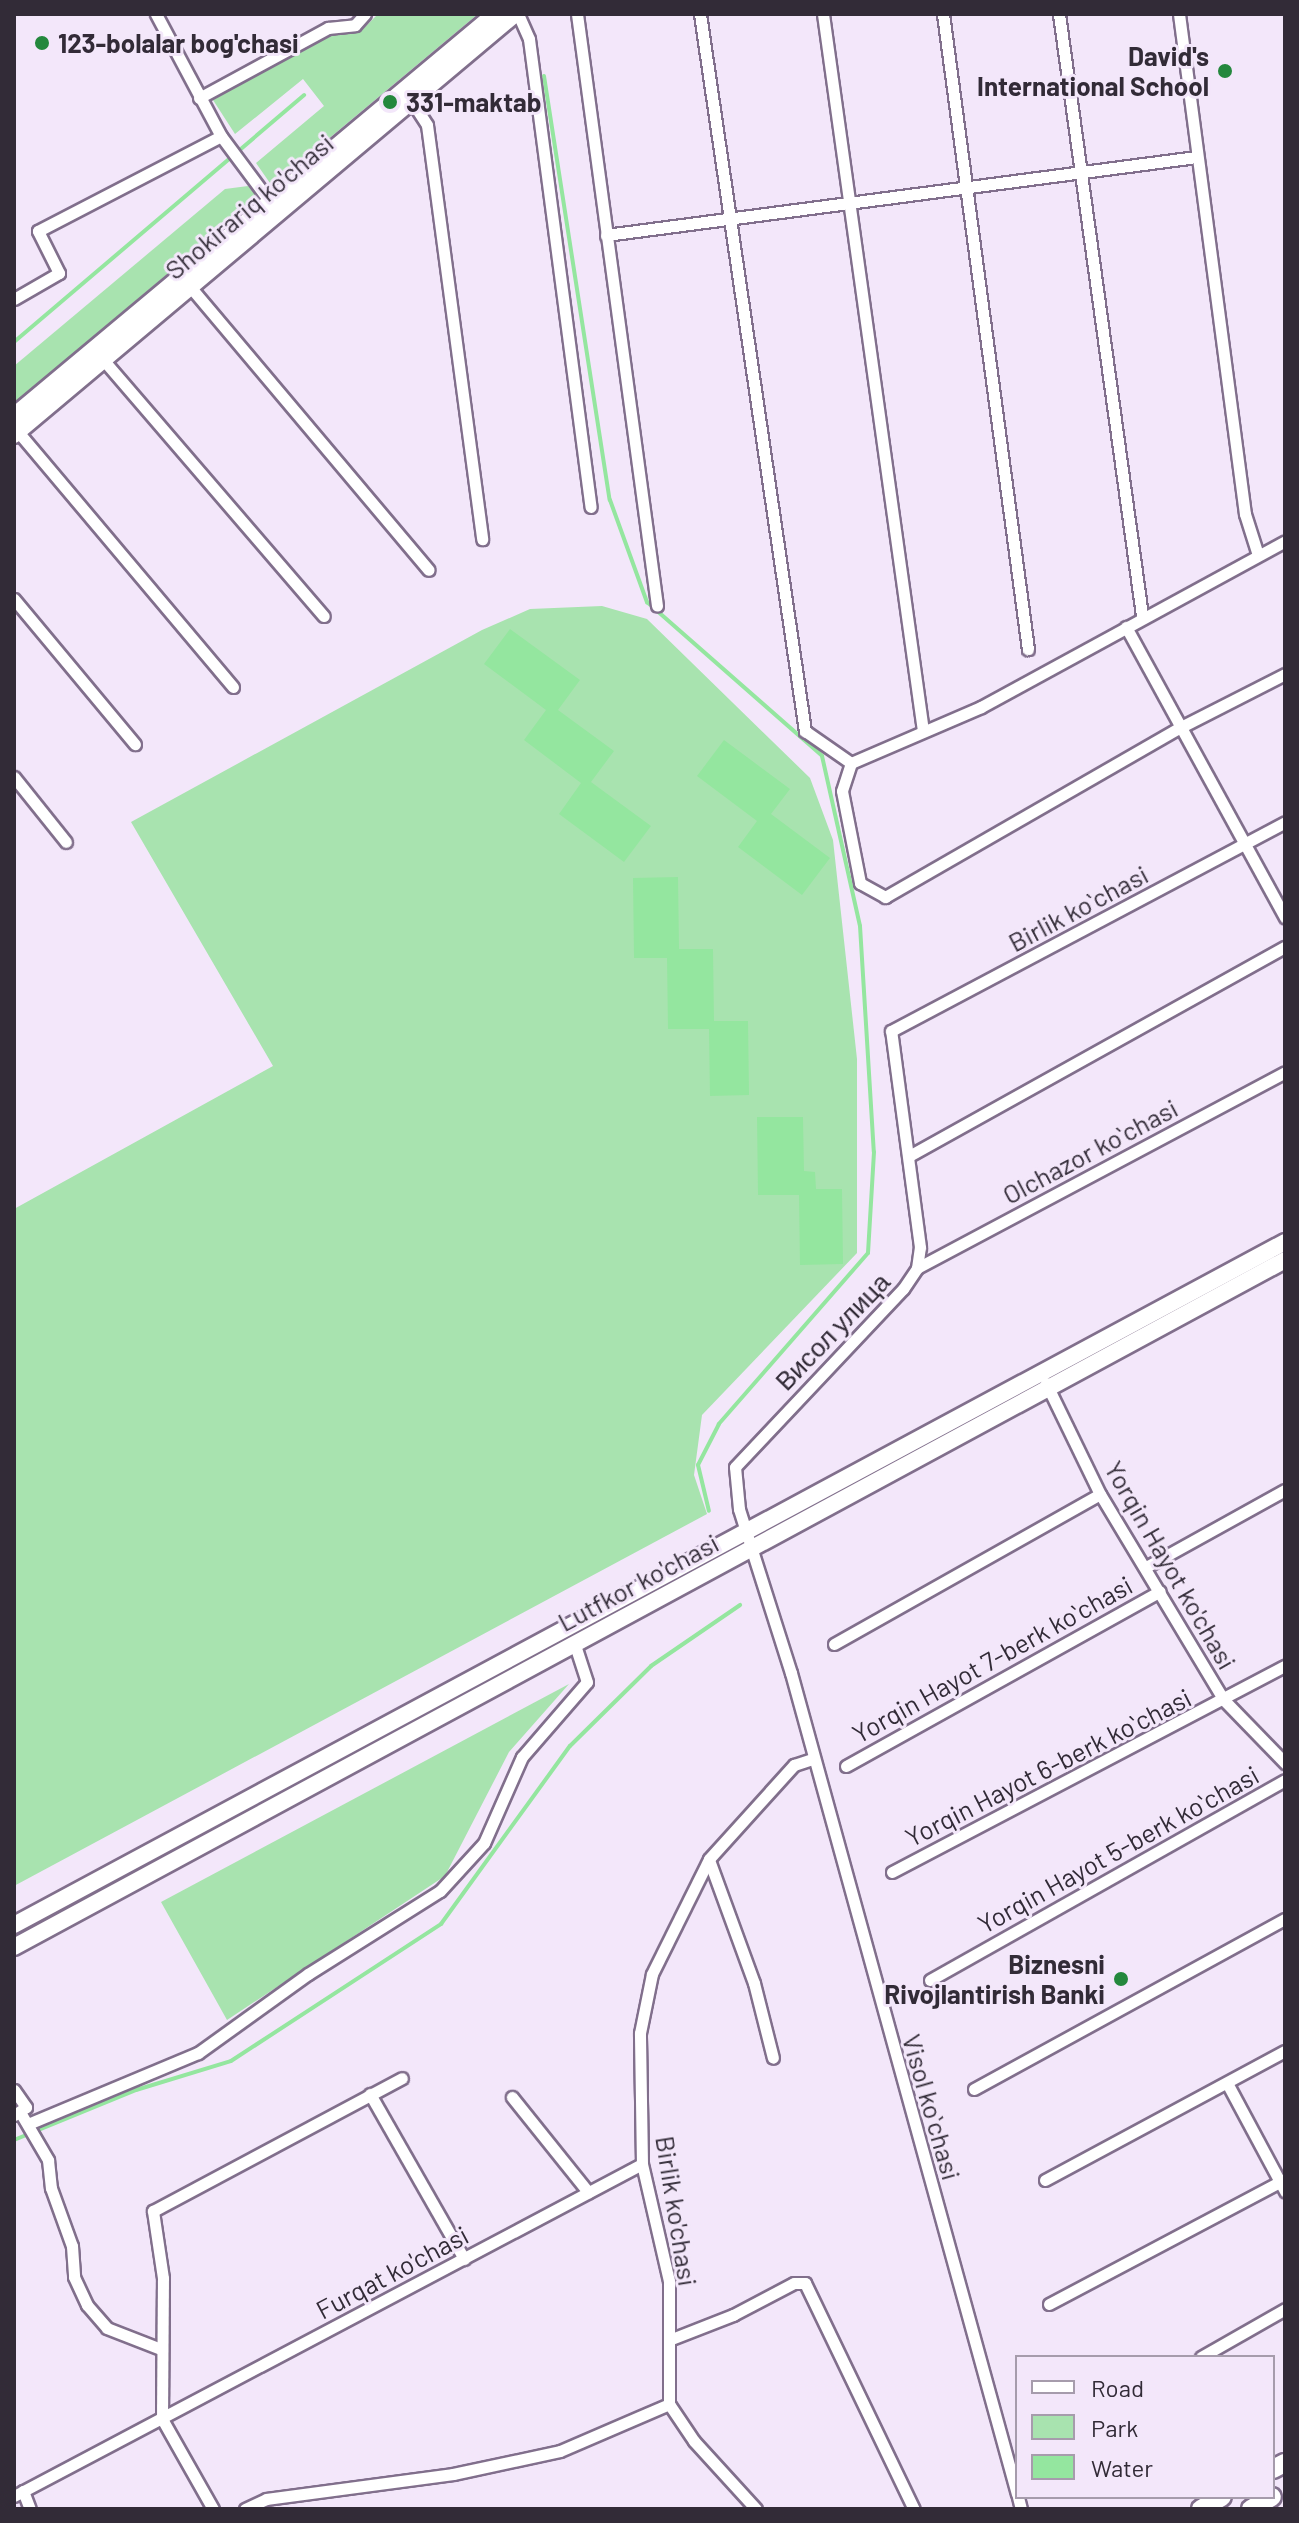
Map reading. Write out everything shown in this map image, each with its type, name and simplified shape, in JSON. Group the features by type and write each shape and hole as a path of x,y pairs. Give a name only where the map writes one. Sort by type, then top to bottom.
{"main road":[{"name":"Shokirariq ko'chasi","path":"15,427 408,95 495,14"},
{"name":"Shokirariq ko'chasi","path":"186,281 270,202 517,14"},
{"name":"Lutfkor ko'chasi","path":"14,1925 750,1539 1045,1380 1285,1242"},
{"name":"Lutfkor ko'chasi","path":"1045,1380 1285,1260"},
{"name":"Lutfkor ko'chasi","path":"14,1947 575,1644 750,1539"},
{"path":"1201,2509 1218,2499"},
{"path":"1251,2509 1269,2499"}],"street":[{"path":"156,14 221,136 270,202"},
{"path":"199,98 328,28 355,25 365,14"},
{"path":"517,14 529,39 591,507"},
{"path":"577,14 657,606"},
{"path":"700,14 805,731 851,763"},
{"path":"823,14 923,731"},
{"path":"943,14 1028,649"},
{"path":"1059,14 1142,615"},
{"path":"1179,14 1245,514 1258,555"},
{"path":"408,95 427,125 482,539"},
{"path":"14,299 61,277 38,231 221,136"},
{"path":"606,235 1196,157"},
{"path":"186,281 429,570"},
{"path":"98,355 324,616"},
{"path":"15,427 233,687"},
{"path":"1285,541 1142,615 1126,627 981,707 851,763 842,791 860,883 885,897 1181,727 1285,674"},
{"path":"14,599 135,744"},
{"path":"1126,627 1285,917"},
{"path":"14,777 66,842"},
{"name":"Birlik koʻchasi","path":"891,1031 1285,822"},
{"path":"909,1156 1285,947"},
{"name":"Висол улица","path":"750,1539 735,1481 739,1460 903,1289 917,1268 920,1247 891,1031"},
{"name":"Olchazor koʻchasi","path":"917,1268 1285,1072"},
{"name":"Yorqin Hayot ko'chasi","path":"1045,1380 1100,1494 1224,1700 1285,1763"},
{"path":"1146,1567 1285,1490"},
{"path":"834,1644 1100,1494"},
{"name":"Visol koʻchasi","path":"750,1539 1015,2488"},
{"name":"Yorqin Hayot 7-berk koʻchasi","path":"846,1766 1160,1591"},
{"path":"28,2124 198,2053 449,1884 484,1843 522,1757 587,1682 575,1644"},
{"name":"Yorqin Hayot 6-berk koʻchasi","path":"892,1872 1285,1666"},
{"name":"Birlik ko'chasi","path":"669,2404 669,2281 642,2164 639,2065 645,2001 663,1947 709,1859 794,1765 813,1759"},
{"name":"Yorqin Hayot 5-berk koʻchasi","path":"930,1980 1285,1780"},
{"path":"709,1859 751,1971 773,2058"},
{"path":"974,2089 1285,1919"},
{"path":"1045,2180 1285,2051"},
{"path":"213,2509 162,2419 163,2278 153,2211 402,2078"},
{"path":"1049,2304 1283,2184 1227,2083"},
{"path":"14,2090 26,2107 17,2114 28,2124 48,2160 51,2188 72,2246 74,2277 87,2305 107,2328 161,2349"},
{"path":"370,2094 464,2259"},
{"path":"512,2097 588,2192"},
{"name":"Furqat ko'chasi","path":"19,2494 642,2164"},
{"path":"669,2340 733,2315 794,2283 805,2283 914,2509"},
{"path":"1204,2355 1285,2309"},
{"path":"245,2509 266,2499 453,2474 560,2451 669,2404 694,2441 756,2509"},
{"path":"19,2494 30,2509"}],"green space":[{"path":"378,14 478,14 272,186 256,163 324,106 303,79 235,134 213,100 325,36 362,30"},
{"path":"248,186 258,198 14,403 14,366 225,189"},
{"path":"602,606 647,619 810,778 833,840 857,1059 857,1253 702,1415 694,1475 707,1514 14,1886 14,1209 273,1066 131,822 482,630 530,609"},
{"path":"569,1684 509,1752 445,1876 227,2020 161,1902"}],"water":[{"path":"510,629 580,680 558,710 614,751 591,782 651,826 624,862 559,814 581,783 524,740 546,710 484,664"},
{"path":"724,740 790,789 771,814 830,858 802,895 738,847 757,821 697,776"},
{"path":"678,877 679,949 713,949 714,1021 748,1021 749,1095 710,1096 709,1029 668,1029 667,958 634,958 633,878"},
{"path":"757,1117 803,1117 804,1171 815,1172 816,1189 842,1189 843,1264 800,1265 799,1195 758,1195"}],"waterway":[{"path":"544,76 610,500 647,602 822,756 860,926 874,1152 868,1253 719,1424 698,1465 709,1511"},
{"path":"14,342 304,95"},
{"path":"14,2140 136,2090 231,2061 441,1924 570,1746 651,1666 740,1605"}],"place":[{"name":"123-bolalar bog'chasi","path":"42,43"},
{"name":"David's International School","path":"1225,71"},
{"name":"331-maktab","path":"390,102"},
{"name":"Biznesni Rivojlantirish Banki","path":"1121,1979"}]}
